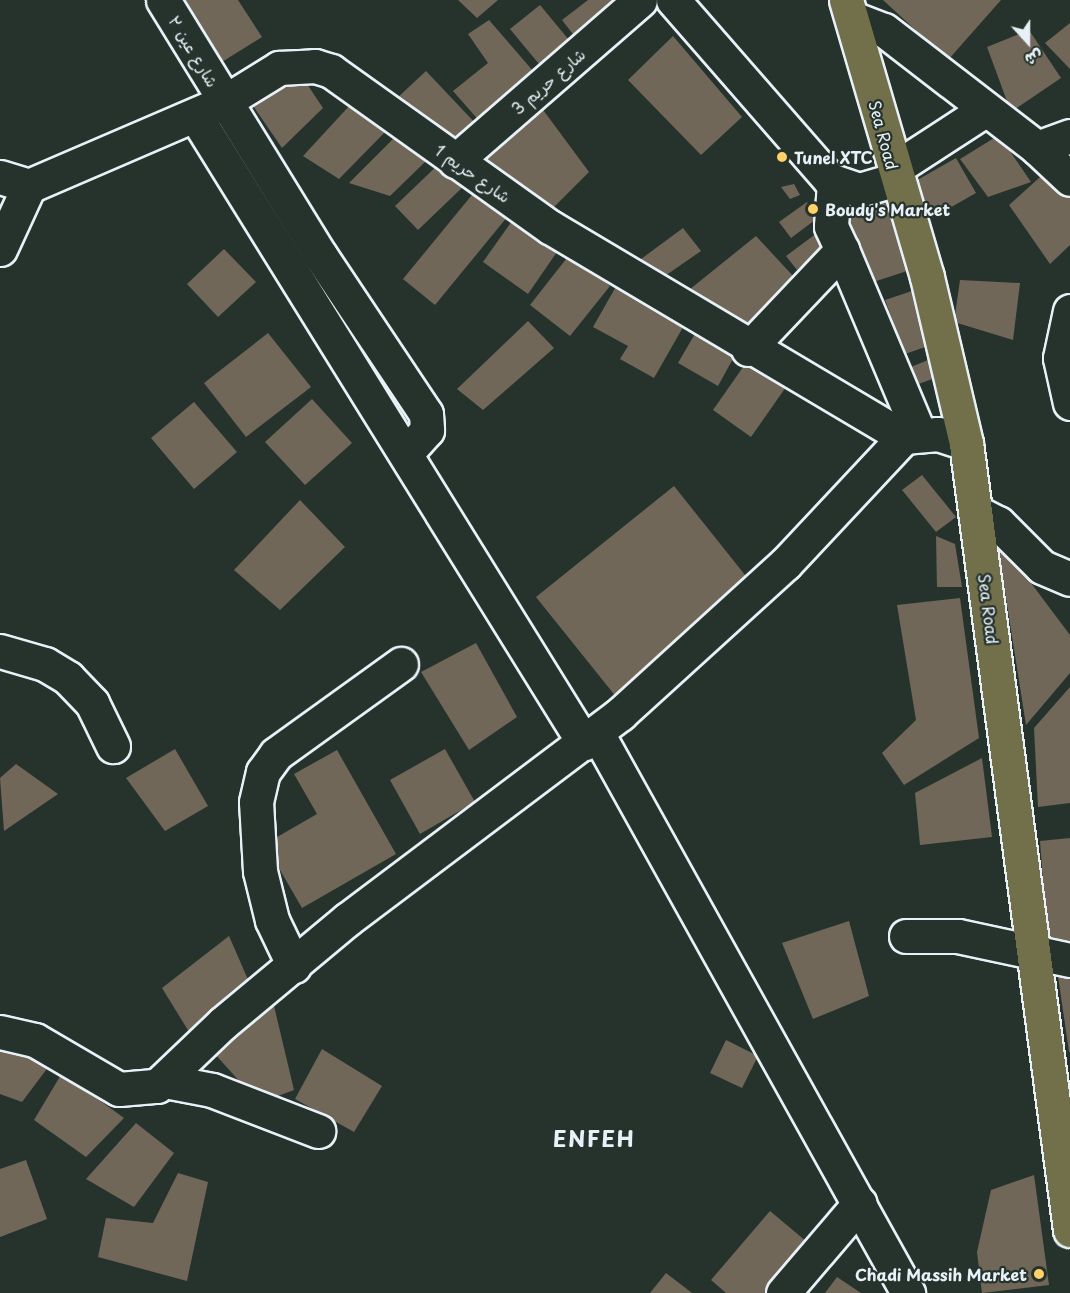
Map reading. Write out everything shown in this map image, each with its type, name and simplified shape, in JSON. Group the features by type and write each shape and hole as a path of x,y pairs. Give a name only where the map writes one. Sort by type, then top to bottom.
{"main road":[{"name":"Sea Road","path":"849,9 966,443 1070,1230"}],"street":[{"name":"شارع عين ٣","path":"163,0 224,102 426,414 427,430 406,453"},
{"name":"شارع حريم 3","path":"455,161 640,0"},
{"path":"673,0 834,182 865,190 895,174 985,110"},
{"path":"849,9 884,30 1037,148 1070,179"},
{"name":"شارع حريم 1","path":"15,181 195,115 224,102 279,68 315,66 331,71 549,227 748,349 911,435 966,443"},
{"path":"195,115 406,453 591,738 860,1203 908,1293"},
{"path":"1037,148 1070,136"},
{"path":"0,249 15,181"},
{"path":"0,1032 34,1040 118,1089 146,1091 165,1081 223,1023 408,871 591,738 784,564 911,435 831,226 834,182"},
{"path":"748,349 842,250"},
{"path":"1070,311 1060,358 1070,403"},
{"path":"976,512 1066,583"},
{"path":"0,651 45,664 68,678 92,703 113,746"},
{"path":"294,966 272,920 260,871 256,802 263,772 276,754 401,664"},
{"path":"906,936 958,936 1070,960"},
{"path":"165,1081 212,1090 318,1131"},
{"path":"783,1293 860,1203"}],"building":[{"path":"176,0 238,0 262,37 217,65"},
{"path":"458,0 498,0 477,18"},
{"path":"588,0 633,0 579,42 562,20"},
{"path":"883,0 1001,0 948,60"},
{"path":"540,5 574,46 544,70 510,29"},
{"path":"489,20 540,79 482,124 453,91 488,63 468,34"},
{"path":"1070,23 1070,69 1045,43"},
{"path":"1029,30 1061,78 1011,112 987,47"},
{"path":"673,36 742,117 701,155 628,80"},
{"path":"426,71 478,126 447,155 395,100"},
{"path":"305,81 323,108 282,148 249,100"},
{"path":"538,103 589,172 546,215 466,169"},
{"path":"351,104 387,130 339,179 303,156"},
{"path":"999,135 1031,182 988,197 960,159"},
{"path":"395,137 426,161 390,196 349,183"},
{"path":"956,158 976,193 932,218 912,183"},
{"path":"444,159 467,183 418,230 395,206"},
{"path":"1049,169 1070,188 1070,245 1050,264 1009,205"},
{"path":"794,184 800,195 790,199 781,187"},
{"path":"476,190 508,216 435,305 403,279"},
{"path":"889,195 907,271 858,287 831,226"},
{"path":"807,202 819,217 791,238 779,222"},
{"path":"514,218 559,249 528,294 483,262"},
{"path":"683,228 701,251 662,278 637,262"},
{"path":"817,233 825,246 797,270 786,256"},
{"path":"756,236 794,277 774,295 776,302 737,336 679,298"},
{"path":"224,249 256,282 218,317 187,284"},
{"path":"570,254 610,286 570,336 530,305"},
{"path":"960,280 1020,283 1013,340 954,322"},
{"path":"618,283 686,322 654,378 620,359 628,346 593,327"},
{"path":"912,291 931,345 905,354 885,300"},
{"path":"528,321 554,348 483,410 457,389"},
{"path":"696,332 735,355 718,386 678,363"},
{"path":"268,333 311,387 246,437 204,383"},
{"path":"748,360 786,387 751,437 713,410"},
{"path":"928,360 935,378 913,386 906,369"},
{"path":"312,399 352,443 305,485 265,442"},
{"path":"194,402 237,452 194,489 151,438"},
{"path":"922,475 956,517 936,532 902,490"},
{"path":"674,486 749,580 617,698 536,597"},
{"path":"300,500 345,547 280,610 234,570"},
{"path":"936,536 955,544 962,587 937,587"},
{"path":"1007,551 1070,635 1070,673 1026,725 999,554"},
{"path":"960,598 979,738 904,785 882,753 916,720 897,605"},
{"path":"476,643 517,717 469,750 421,672"},
{"path":"1070,687 1070,803 1038,807 1034,728"},
{"path":"175,749 208,806 165,831 126,778"},
{"path":"445,749 475,802 420,834 390,780"},
{"path":"337,750 396,854 302,908 265,844 317,814 294,774"},
{"path":"982,758 992,837 920,845 915,793"},
{"path":"16,764 58,794 4,831 0,778"},
{"path":"1070,838 1070,951 1048,950 1040,841"},
{"path":"849,921 869,996 813,1019 782,943"},
{"path":"229,936 253,991 191,1035 162,988"},
{"path":"1057,969 1070,973 1070,1052 1069,1052"},
{"path":"274,1006 294,1090 259,1103 214,1053 220,1034"},
{"path":"726,1040 758,1056 742,1088 710,1073"},
{"path":"0,1041 55,1058 22,1102 0,1094"},
{"path":"322,1049 382,1086 354,1132 295,1099"},
{"path":"62,1073 124,1118 86,1157 34,1120"},
{"path":"136,1123 174,1153 134,1207 86,1179"},
{"path":"26,1160 47,1219 0,1237 0,1169"},
{"path":"178,1173 208,1182 187,1281 98,1257 106,1218 153,1223"},
{"path":"1034,1175 1049,1285 982,1293 977,1252 991,1190"},
{"path":"770,1211 813,1247 773,1293 726,1293 711,1280"},
{"path":"666,1273 692,1293 650,1293"},
{"path":"837,1277 861,1293 825,1293"}],"place":[{"name":"Tunel XTC","path":"782,157"},
{"name":"Boudy's Market","path":"813,209"},
{"name":"Chadi Massih Market","path":"1039,1274"}],"district":[{"name":"ENFEH","path":"594,1138"}]}
